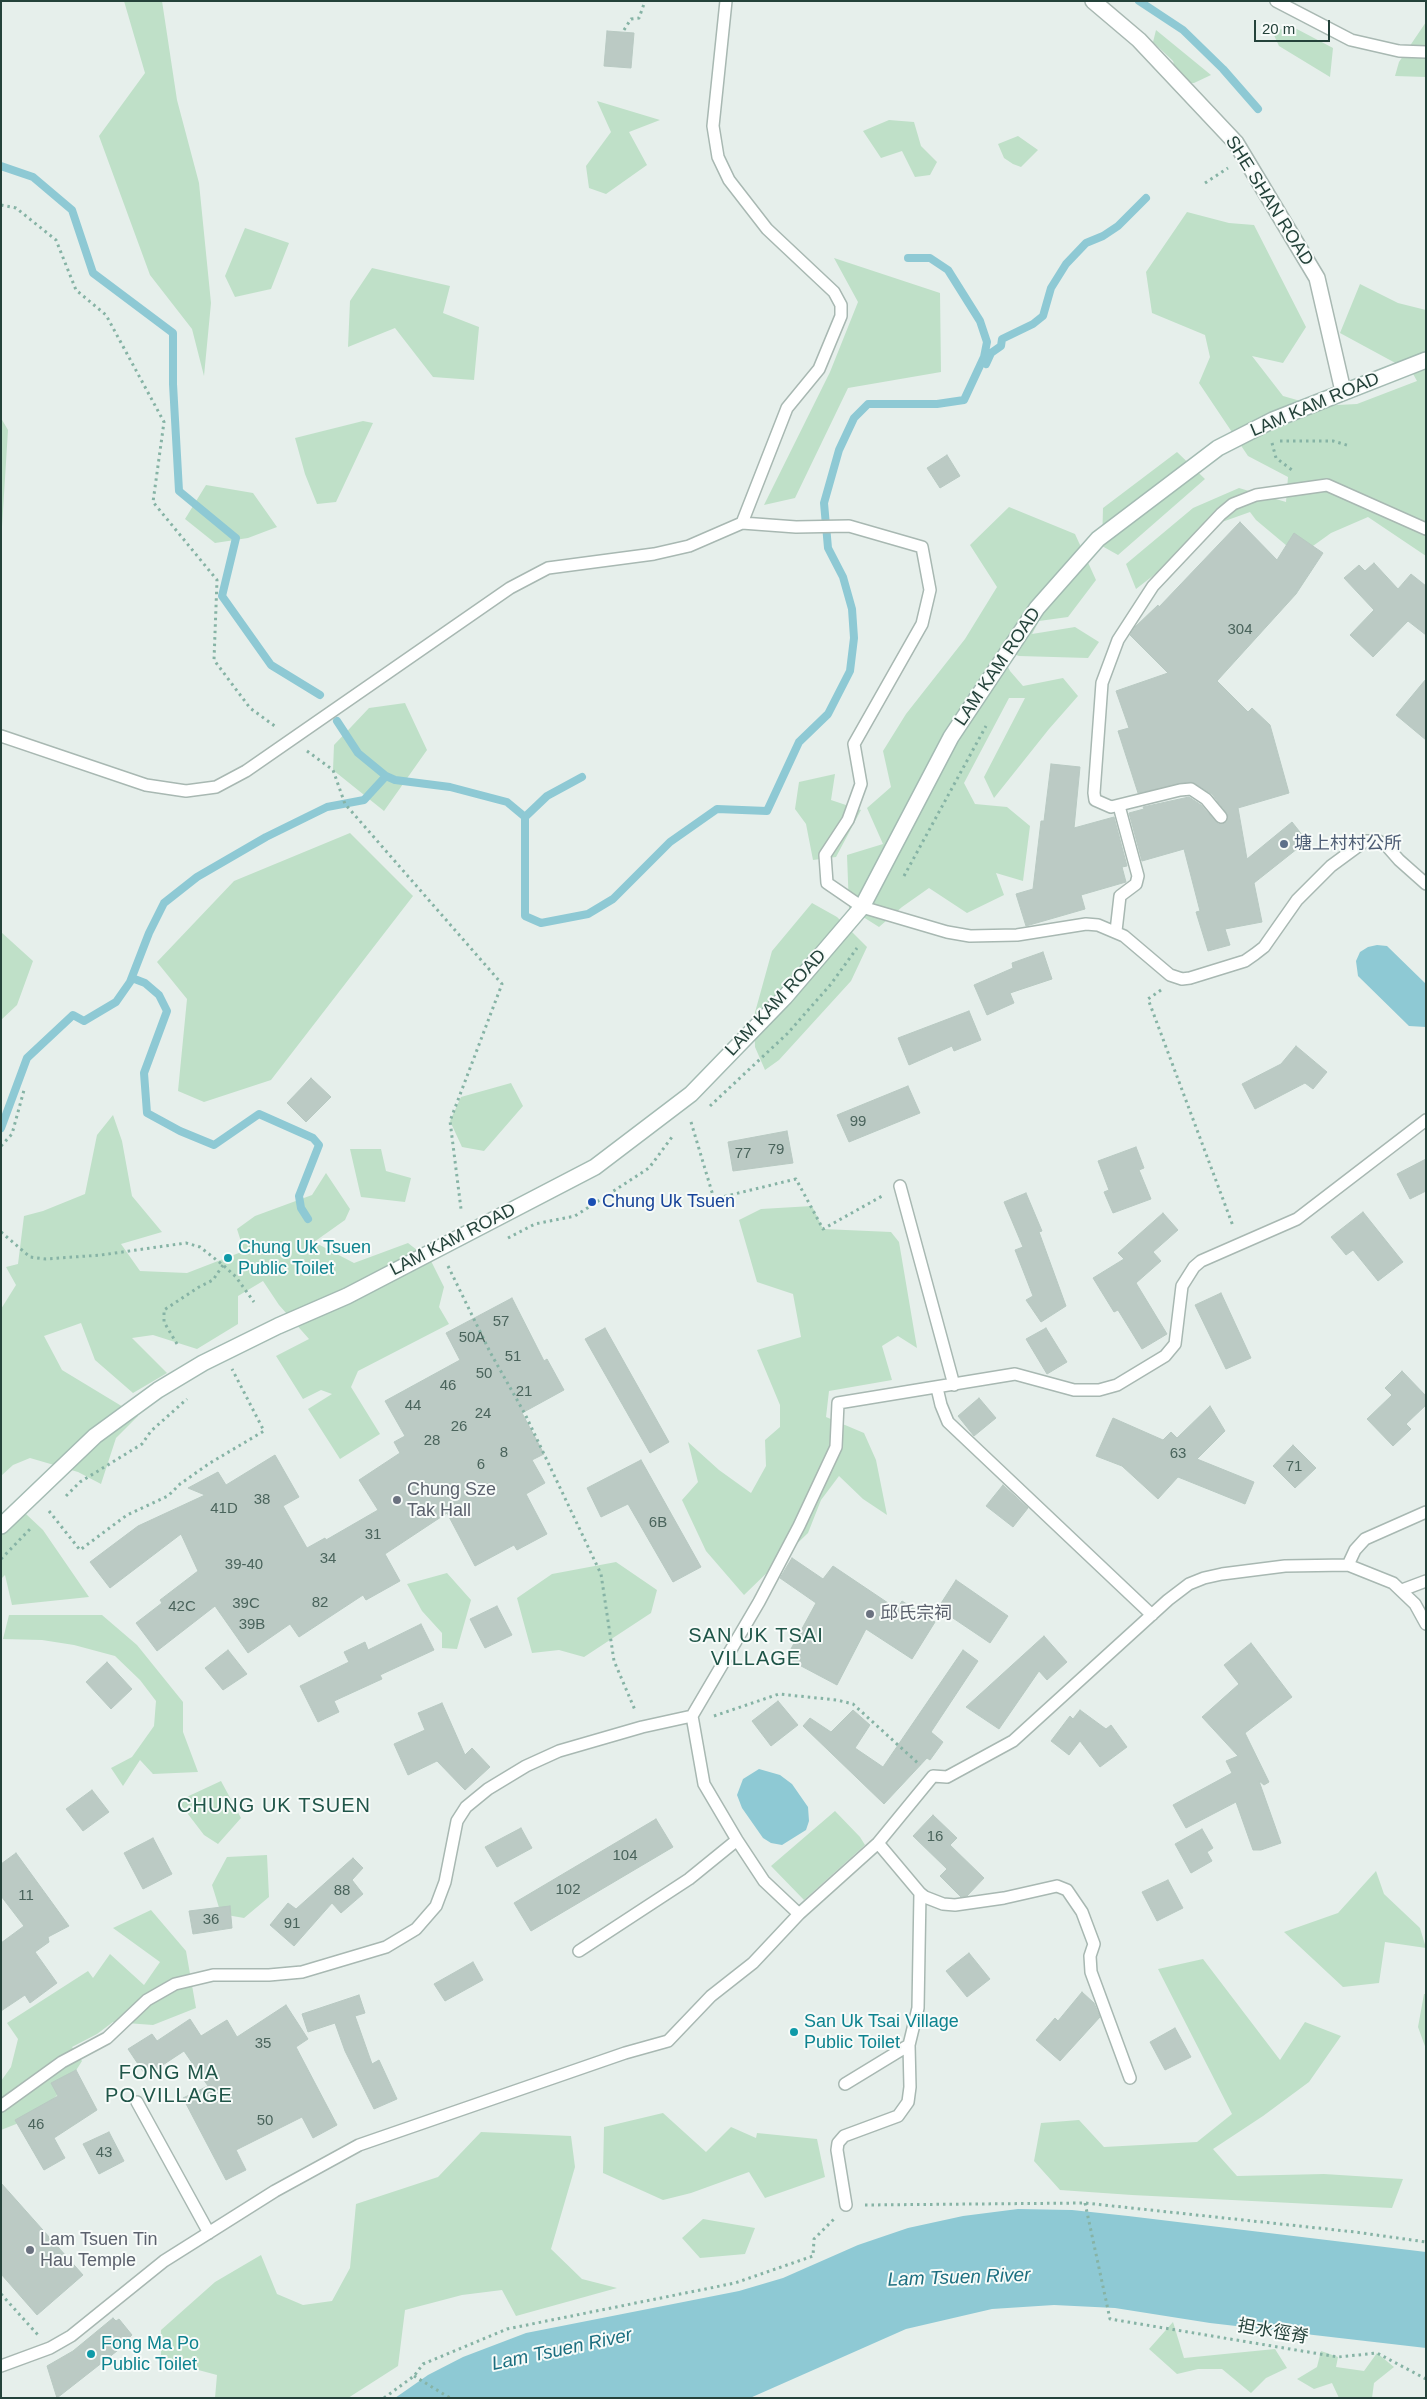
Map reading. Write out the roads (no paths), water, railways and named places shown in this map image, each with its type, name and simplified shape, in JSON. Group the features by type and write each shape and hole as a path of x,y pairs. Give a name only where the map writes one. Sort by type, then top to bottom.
{"main road":[{"name":"SHE SHAN ROAD","path":"1093,1 1139,40 1236,143 1317,278 1343,391"},
{"name":"LAM KAM ROAD","path":"1,1526 95,1436 158,1390 211,1359 278,1326 347,1296 595,1167 691,1094 785,997 862,907 951,737 1037,608 1098,539 1163,487 1218,448 1273,420 1426,360"}],"lane":[{"path":"726,1 712,126 718,157 729,180 767,229 834,292 841,305 841,316 819,369 787,408 742,523"},
{"path":"1276,1 1350,40 1399,52 1426,52"},
{"path":"1220,817 1206,799 1191,789 1111,807 1100,804 1096,800 1094,793 1102,684 1113,650 1126,625 1153,586 1221,514 1234,504 1256,495 1327,485 1426,529"},
{"path":"1,736 146,785 186,792 216,787 246,772 529,576 548,568 566,564 654,554 689,546 742,523 796,527 849,526 922,547 930,590 922,624 854,744 861,784 848,820 826,855 827,882 862,907 947,932 970,936 1017,935 1086,924 1116,931 1175,978 1190,978 1245,961 1264,947 1297,900 1332,866 1365,841 1378,840 1385,844 1399,860 1426,884"},
{"path":"1116,931 1120,896 1136,884 1138,876 1119,806"},
{"path":"799,1914 764,1882 736,1840 704,1784 692,1716 759,1602 803,1518 836,1447 838,1403 1015,1374 1074,1390 1099,1390 1117,1385 1166,1356 1175,1344 1182,1286 1194,1267 1201,1261 1297,1219 1426,1120"},
{"path":"900,1186 954,1385"},
{"path":"937,1388 948,1422 1152,1615"},
{"path":"1348,1565 1355,1550 1364,1539 1426,1512"},
{"path":"1,2366 50,2348 71,2336 164,2261 275,2192 359,2145 625,2053 668,2042 711,1996 753,1963 799,1914 878,1843 933,1776 947,1777 1013,1741 1152,1615 1182,1590 1204,1578 1285,1566 1348,1565 1393,1583 1415,1604 1426,1624"},
{"path":"1402,1590 1426,1581"},
{"path":"1,2106 62,2062 107,2038 147,2000 174,1984 213,1974 269,1975 302,1972 363,1954 401,1938 416,1929 436,1906 445,1882 457,1821 466,1807 488,1789 526,1766 558,1751 642,1727 692,1716"},
{"path":"579,1951 689,1879 736,1840"},
{"path":"878,1843 920,1892 934,1902 955,1905 1004,1898 1057,1886 1067,1890 1082,1912 1094,1944 1090,1956 1091,1972 1130,2078"},
{"path":"846,2205 837,2150 838,2142 844,2136 889,2120 903,2111 908,2102 910,2087 909,2045 918,2008 920,1892"},
{"path":"845,2084 909,2045"},
{"path":"138,2102 209,2233"}],"water":[{"path":"1377,945 1387,946 1426,984 1426,1027 1409,1026 1358,976 1356,961 1360,952 1368,947"},
{"path":"759,1769 780,1775 792,1784 808,1807 809,1821 806,1830 782,1845 771,1843 763,1838 742,1808 737,1795 743,1779"},
{"name":"Lam Tsuen River","path":"1018,2209 1072,2210 1426,2252 1426,2348 1210,2323 1115,2308 1054,2305 992,2309 906,2329 750,2398 395,2398 428,2375 463,2357 526,2333 739,2291 783,2278 858,2245 908,2228 963,2216"}],"waterway":[{"path":"1139,1 1183,30 1223,69 1258,109"},
{"path":"1,166 33,177 72,210 93,273 173,333 173,384 179,491 236,538 222,596 271,665 320,695"},
{"path":"986,364 991,353 1001,346 1002,339 1033,324 1043,316 1051,288 1066,264 1086,243 1103,236 1118,226 1146,198"},
{"path":"337,721 358,753 386,776 395,780 450,787 507,802 525,817 525,916 541,923 588,914 613,899 670,842 717,809 767,811 799,742 828,714 850,671 854,638 852,609 843,577 828,548 824,503 839,450 854,418 868,404 937,404 964,400 984,357 987,342 980,321 948,270 930,258 908,258"},
{"path":"1,1128 27,1058 73,1015 84,1021 116,1002 130,982 149,933 164,903 197,877 266,837 327,807 364,800 386,776"},
{"path":"525,817 547,796 582,777"},
{"path":"132,978 145,983 159,995 167,1011 144,1073 147,1113 180,1131 214,1145 259,1114 313,1138 319,1145 299,1196 301,1208 308,1219"}],"place":[{"name":"塘上村村公所","path":"1284,844"},
{"name":"Chung Uk Tsuen","path":"592,1202"},
{"name":"Chung Uk Tsuen Public Toilet","path":"228,1258"},
{"name":"Chung Sze Tak Hall","path":"397,1500"},
{"name":"邱氏宗祠","path":"870,1614"},
{"name":"San Uk Tsai Village Public Toilet","path":"794,2032"},
{"name":"Lam Tsuen Tin Hau Temple","path":"30,2250"},
{"name":"Fong Ma Po Public Toilet","path":"91,2354"}],"district":[{"name":"SAN UK TSAI VILLAGE","path":"756,1648"},
{"name":"CHUNG UK TSUEN","path":"274,1806"},
{"name":"FONG MA PO VILLAGE","path":"169,2084"}]}
